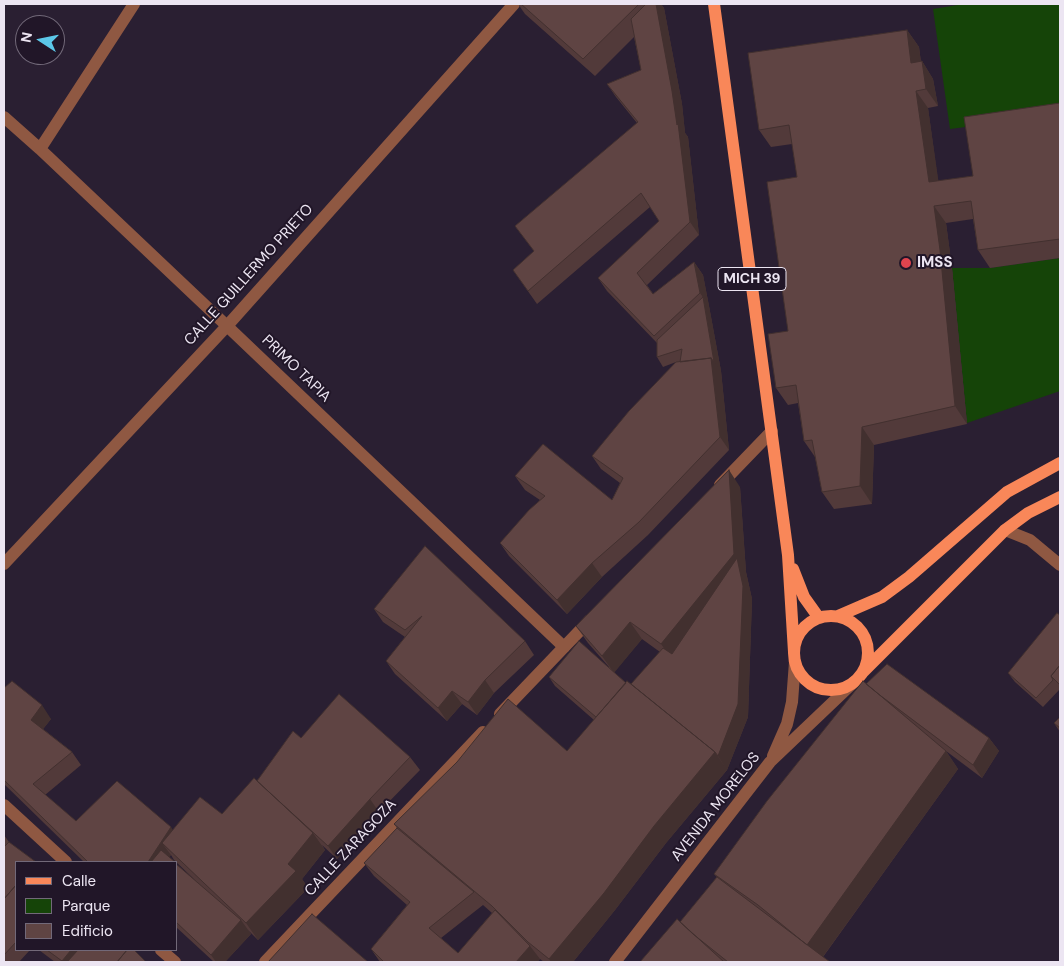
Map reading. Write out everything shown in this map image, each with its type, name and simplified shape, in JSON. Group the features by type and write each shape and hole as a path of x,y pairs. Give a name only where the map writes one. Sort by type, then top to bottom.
{"main road":[{"name":"MICH 39","path":"714,4 788,555"},
{"path":"838,616 882,597 909,578 1007,492 1060,463"},
{"name":"AVENIDA MORELOS","path":"858,677 1005,530 1028,513 1060,497"},
{"path":"788,555 804,597 819,618"},
{"path":"788,555 795,657 800,674 820,688 832,690 843,688 858,677 867,662 868,650 865,638 849,620 838,616 825,616 813,620 804,628 797,638 795,657"}],"street":[{"path":"40,149 134,4"},
{"name":"CALLE GUILLERMO PRIETO","path":"4,564 227,326 514,4"},
{"name":"PRIMO TAPIA","path":"4,117 40,149 564,647"},
{"path":"712,494 772,431"},
{"path":"1005,530 1030,540 1060,565"},
{"name":"CALLE ZARAGOZA","path":"265,962 597,612"},
{"path":"770,762 787,724 792,702 795,657"},
{"name":"AVENIDA MORELOS","path":"615,962 770,762 858,677"},
{"path":"4,805 65,861"},
{"path":"162,951 175,962"}],"green space":[{"path":"964,4 1060,4 1060,115 950,129 933,9"},
{"path":"1060,258 1060,391 967,423 952,268 990,268"}],"building":[{"path":"521,4 639,4 583,59"},
{"path":"646,4 656,4 677,125 678,123 690,222 637,273 653,294 694,262 700,293 654,336 598,278 659,221 641,193 528,291 513,270 534,251 515,226 638,122 607,84 641,70 631,19"},
{"name":"IMSS","path":"907,30 911,63 922,61 926,89 916,91 929,182 973,176 964,117 1060,103 1060,239 978,250 971,201 934,206 955,406 862,427 860,486 822,492 812,440 804,441 796,385 776,388 768,334 788,331 767,182 797,177 789,125 759,130 748,53"},
{"path":"703,297 714,362 711,358 680,362 682,349 657,357 657,340"},
{"path":"711,358 720,437 639,522 592,563 557,600 500,543 529,510 545,496 515,476 543,444 612,500 623,478 592,456 629,411 676,362"},
{"path":"729,470 734,554 661,644 630,622 602,656 576,626"},
{"path":"425,546 525,641 485,680 468,702 452,691 438,708 386,661 422,616 405,630 374,609"},
{"path":"737,558 743,586 738,704 718,756 631,684 663,648 672,654"},
{"path":"1057,613 1060,615 1060,665 1051,676 1053,680 1036,698 1008,673"},
{"path":"579,641 626,683 596,717 549,677"},
{"path":"887,664 989,738 973,765 866,684"},
{"path":"1060,665 1060,685 1051,676"},
{"path":"12,681 42,705 31,720 72,752 33,784 76,821 117,781 171,827 149,861 87,861 4,780 4,688"},
{"path":"627,681 715,752 654,826 604,893 549,959 528,942 492,906 394,824 457,762 508,699 567,751"},
{"path":"863,681 946,751 807,945 758,905 714,874 767,801"},
{"path":"339,694 410,757 328,846 257,781 293,731 301,738"},
{"path":"1060,717 1060,728 1054,723"},
{"path":"254,778 313,833 288,864 296,871 246,923 162,843 200,797 222,814"},
{"path":"397,828 474,892 429,928 458,953 495,910 530,946 516,962 384,962 371,949 410,902 364,863"},
{"path":"9,842 35,861 15,861 15,886 4,899 4,847"},
{"path":"161,850 174,861 152,861"},
{"path":"178,866 241,920 211,955 178,924"},
{"path":"717,877 830,962 728,962 680,922"},
{"path":"15,886 15,943 4,955 4,899"},
{"path":"312,914 368,962 268,962"},
{"path":"677,919 724,962 640,962"},
{"path":"48,951 70,951 62,961"},
{"path":"77,951 126,951 117,962 67,962"},
{"path":"126,951 135,951 146,962 117,962"}],"place":[{"name":"IMSS","path":"906,263"}]}
